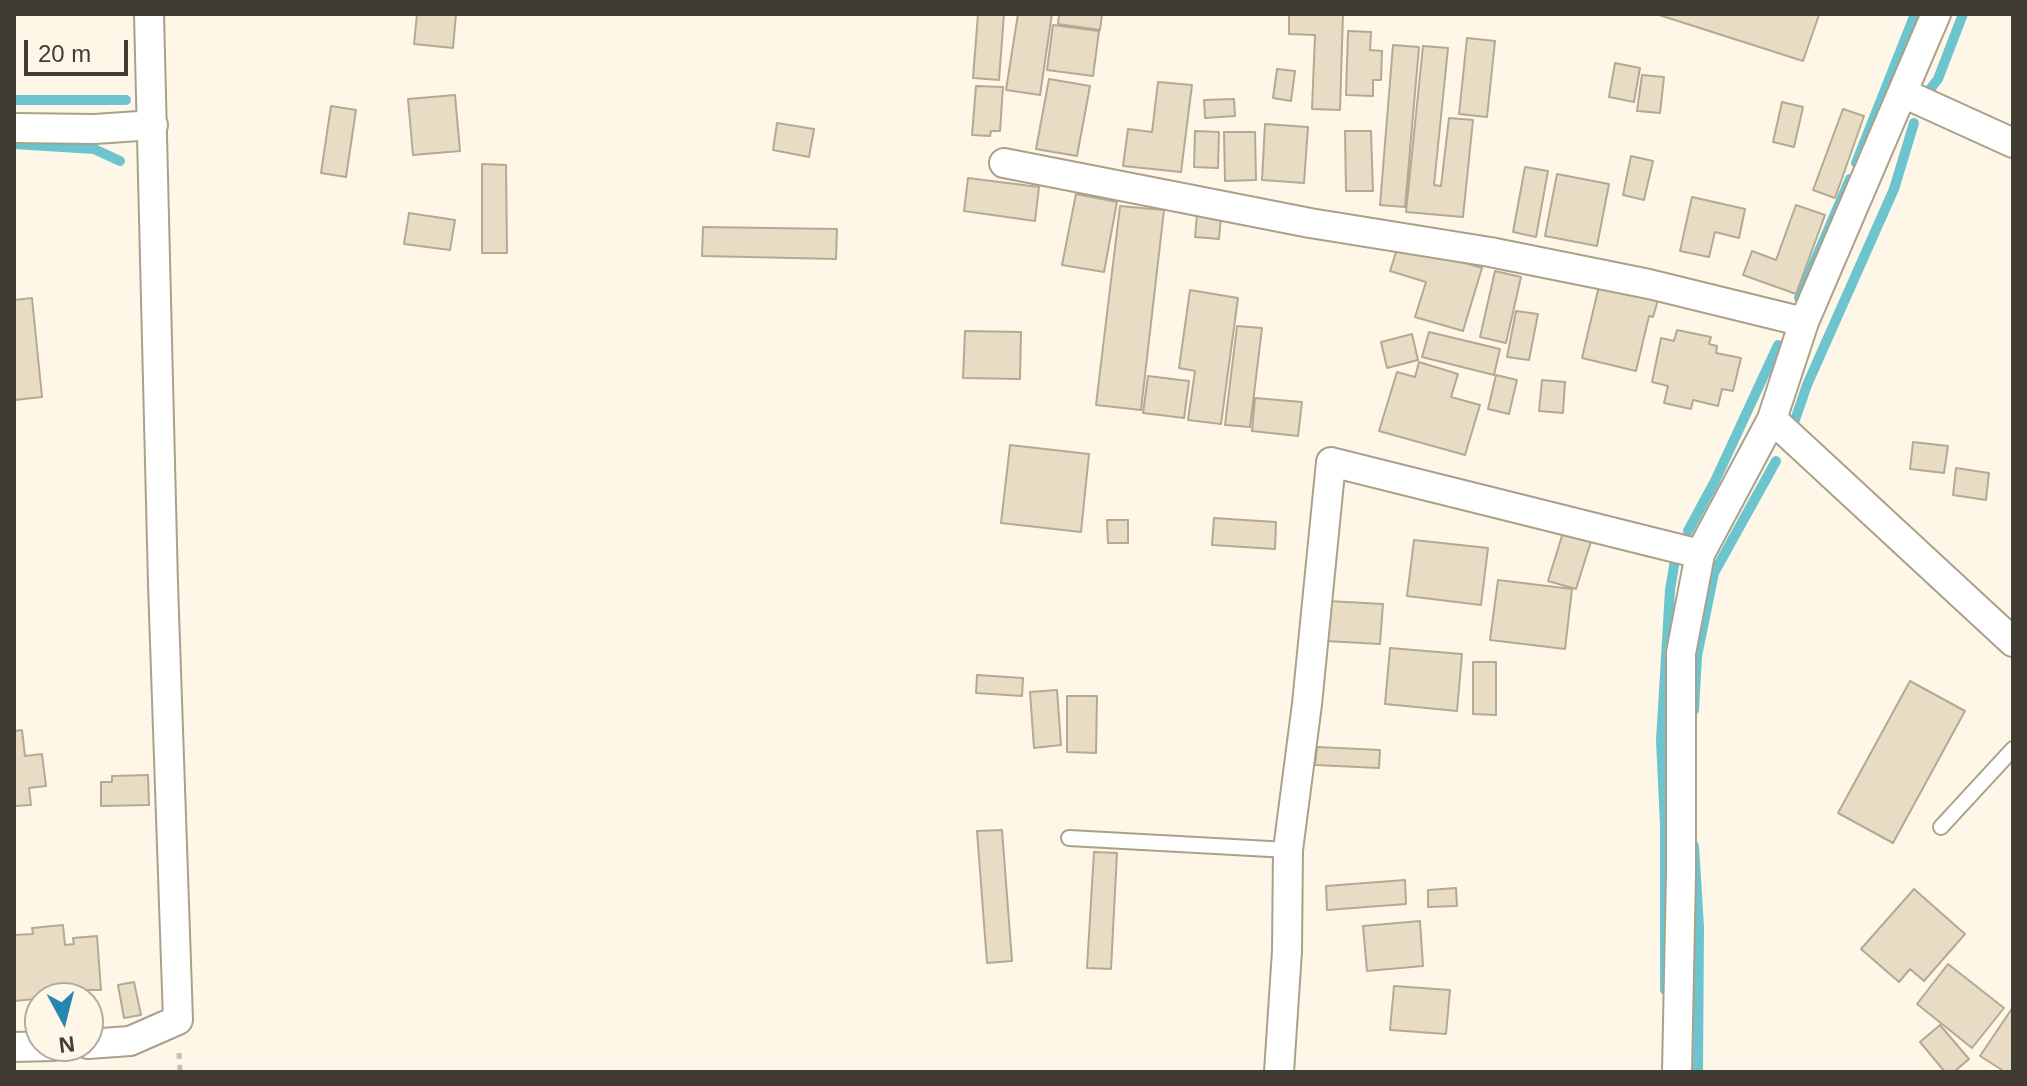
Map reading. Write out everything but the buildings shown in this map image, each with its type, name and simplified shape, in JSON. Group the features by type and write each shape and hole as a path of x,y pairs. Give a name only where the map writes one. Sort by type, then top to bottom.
{"street":[{"path":"104,1043 130,1041 178,1020 163,584 149,14"},
{"path":"1677,1072 1681,653 1700,554 1772,419 1804,322 1936,14"},
{"path":"1903,93 2013,143"},
{"path":"14,128 95,129 153,125"},
{"path":"1004,163 1310,223 1504,255 1649,284 1804,322"},
{"path":"1772,419 2013,642"},
{"path":"1279,1072 1287,951 1288,850 1307,704 1331,462 1700,554"}],"lane":[{"path":"1941,827 2013,749"},
{"path":"1069,838 1288,850"}],"waterway":[{"path":"1856,163 1915,14"},
{"path":"1928,92 1938,79 1963,14"},
{"path":"14,100 126,100"},
{"path":"1795,420 1807,385 1894,189 1914,123"},
{"path":"14,144 94,149 120,161"},
{"path":"1799,298 1850,179"},
{"path":"1688,531 1715,481 1778,345"},
{"path":"1694,710 1697,656 1714,573 1776,461"},
{"path":"1665,990 1665,824 1661,741 1670,590 1675,560"},
{"path":"1694,846 1699,927 1698,1072"}]}
